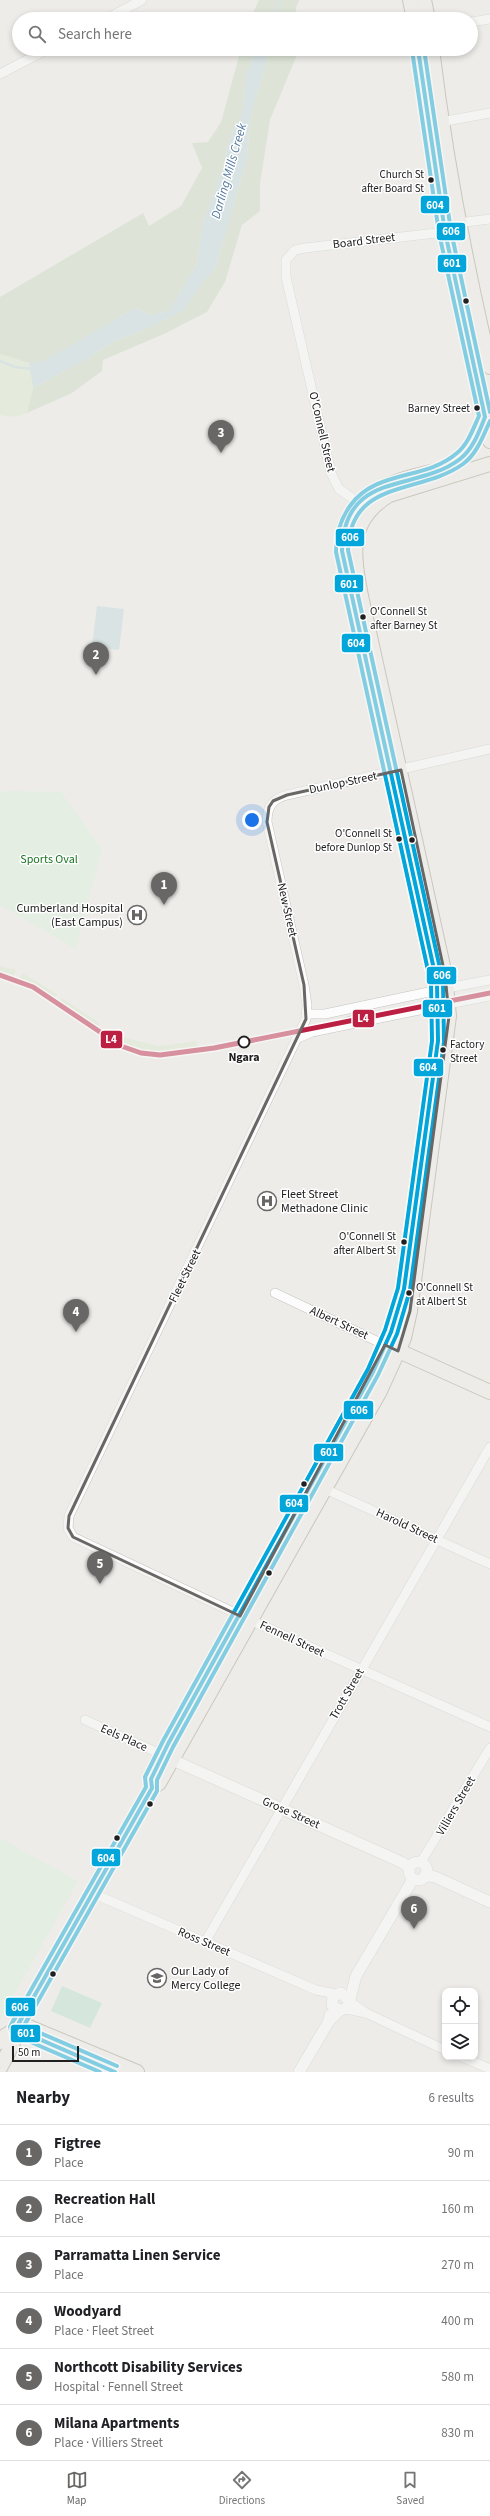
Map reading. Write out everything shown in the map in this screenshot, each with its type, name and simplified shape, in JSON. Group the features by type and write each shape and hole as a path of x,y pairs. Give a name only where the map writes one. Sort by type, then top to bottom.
{"main road":[{"path":"410,0 413,12"},
{"path":"424,0 427,12"},
{"path":"420,56 458,223 486,333 490,367"},
{"path":"432,56 435,123 445,232 490,441"},
{"path":"0,2068 14,2043 17,2026 152,1788 159,1783 167,1757 245,1618 392,1348 406,1330 414,1286 448,1029 443,1005 442,989 396,771 356,567 354,547 364,507 374,490 389,483 444,467 459,459 472,446 485,417"},
{"path":"364,507 378,502 398,491 490,464"},
{"path":"245,1618 380,1390 392,1348"},
{"name":"Albert Street","path":"392,1348 490,1392"},
{"path":"0,2042 3,2037 17,2026"},
{"path":"17,2026 115,2072"},
{"path":"17,2026 137,2072"}],"street":[{"path":"119,12 142,0"},
{"path":"478,21 490,19"},
{"path":"0,74 35,56"},
{"path":"435,123 490,113"},
{"path":"458,223 490,219"},
{"name":"Board Street","path":"286,260 295,250 304,248 445,232"},
{"name":"O'Connell Street","path":"286,260 286,277 331,473 339,488 364,507"},
{"name":"Dunlop Street","path":"269,807 273,801 286,795 490,749"},
{"name":"New Street","path":"269,807 268,822 304,986 307,1014"},
{"path":"307,1014 325,1014 490,980"},
{"path":"298,1039 306,1033 490,996"},
{"name":"Fleet Street","path":"74,1537 68,1528 69,1516 298,1039 307,1014"},
{"name":"Albert Street","path":"275,1294 392,1348"},
{"name":"Trott Street","path":"205,1942 490,1447"},
{"name":"Harold Street","path":"323,1488 490,1564"},
{"name":"Fennell Street","path":"74,1537 360,1671 490,1727"},
{"name":"Eels Place","path":"85,1720 167,1757"},
{"name":"Villiers Street","path":"421,1862 490,1748"},
{"name":"Grose Street","path":"167,1757 409,1867"},
{"path":"421,1862 426,1869 425,1875 420,1879 413,1879 409,1874 409,1867 413,1863 421,1862"},
{"path":"425,1875 435,1877 490,1902"},
{"path":"299,2072 413,1879"},
{"name":"Ross Street","path":"92,1893 316,1990 442,2049"},
{"path":"469,2060 490,2069"}],"highlighted area":[{"path":"401,770 445,975 449,1016 410,1311 398,1351 385,1345 240,1616 73,1537 68,1528 69,1516 306,1019 304,985 267,822 269,807 273,801 287,795"}],"green space":[{"path":"259,0 299,0 296,8 296,12 253,12"},
{"path":"239,56 254,56 246,75 243,109 230,138 223,168 203,224 197,264 169,311 151,315 135,308 44,361 29,363 0,354 0,297 143,213 149,226 181,206 202,168 192,143 208,142 221,122"},
{"path":"267,56 297,56 270,120 260,184 260,211 242,225 225,282 207,312 164,334 103,360 102,371 72,393 27,413 33,388 87,359 114,341 146,329 184,310 201,284 215,269 247,158 250,118"},
{"path":"0,354 29,363 33,388 27,413 15,417 0,415"},
{"name":"Sports Oval","path":"6,791 61,792 102,849 76,949 0,905 0,794"},
{"path":"0,966 16,970 12,981 0,977"},
{"path":"22,973 57,994 51,1002 18,983"},
{"path":"62,998 99,1023 97,1033 56,1006"},
{"path":"122,1037 159,1046 196,1041 199,1052 170,1056 142,1055 123,1049"},
{"path":"0,1838 78,1881 0,2020"},
{"path":"62,1986 102,2003 90,2028 51,2011"}],"water":[{"path":"254,56 267,56 250,118 247,158 215,269 201,284 184,310 146,329 114,341 87,359 33,388 29,363 44,361 135,308 151,315 169,311 197,264 203,224 223,168 230,138 243,109 246,75"},
{"path":"97,606 124,609 119,650 92,647"}],"waterway":[{"name":"Darling Mills Creek","path":"276,12 280,0"},
{"name":"Darling Mills Creek","path":"0,361 15,367 33,369"}],"tram line":[{"path":"323,1026 356,1014"}],"transit line":[{"name":"604","path":"14,2020 146,1787 145,1777 163,1741 368,1369 385,1330 398,1288 432,1041 431,984 336,552 336,546 339,528 344,517 350,506 361,494 373,486 387,480 430,468 444,462 461,449 470,436 479,416 439,233 413,56"},
{"name":"601","path":"19,2023 152,1788 151,1779 168,1744 373,1372 391,1332 404,1289 438,1041 437,983 342,551 346,525 355,507 369,495 385,487 442,469 460,459 472,445 485,417 445,232 419,56"},
{"name":"606","path":"425,56 451,231 490,412"},
{"name":"606","path":"24,2026 157,1791 157,1780 173,1747 378,1375 397,1334 410,1290 444,1042 443,982 348,550 352,527 361,511 374,499 390,492 446,474 463,464 476,450 490,421"},
{"name":"L4","path":"0,975 33,987 121,1046 141,1053 160,1055 214,1048 490,993"},
{"name":"606","path":"23,2002 10,2027 12,2034 100,2072"},
{"name":"601","path":"28,2005 16,2029 115,2072"},
{"name":"604","path":"33,2008 24,2026 117,2066"}],"place":[{"name":"Church St after Board St","path":"431,180"},
{"name":"Barney Street","path":"477,408"},
{"name":"Parramatta Linen Service","path":"221,453"},
{"name":"O'Connell St after Barney St","path":"363,617"},
{"name":"Recreation Hall","path":"96,675"},
{"name":"O'Connell St before Dunlop St","path":"399,839"},
{"name":"Figtree","path":"164,905"},
{"name":"Cumberland Hospital (East Campus)","path":"137,915"},
{"name":"Ngara","path":"244,1042"},
{"name":"Factory Street","path":"443,1050"},
{"name":"Fleet Street Methadone Clinic","path":"267,1201"},
{"name":"O'Connell St after Albert St","path":"404,1242"},
{"name":"O'Connell St at Albert St","path":"409,1293"},
{"name":"Woodyard","path":"76,1332"},
{"name":"Northcott Disability Services","path":"100,1584"},
{"name":"Milana Apartments","path":"414,1929"},
{"name":"Our Lady of Mercy College","path":"157,1978"}]}
